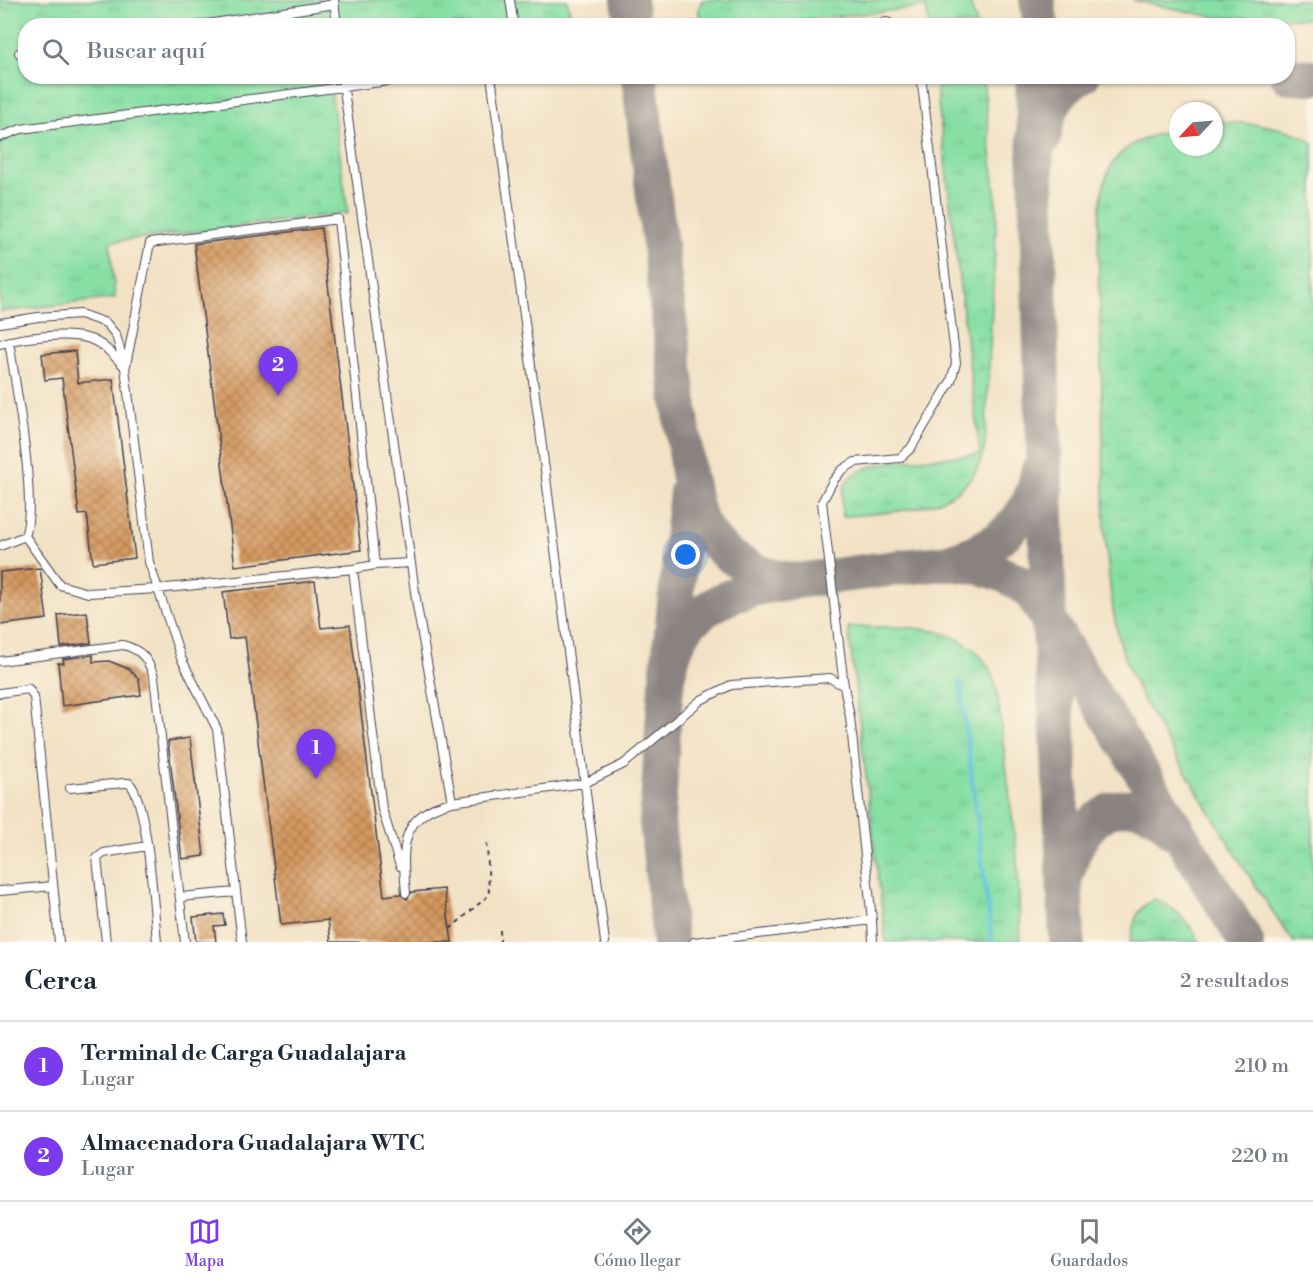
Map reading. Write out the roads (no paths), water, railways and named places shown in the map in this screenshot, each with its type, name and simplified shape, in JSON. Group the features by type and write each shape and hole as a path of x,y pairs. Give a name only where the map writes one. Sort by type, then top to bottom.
{"lane":[{"path":"510,0 513,18"},
{"path":"241,18 335,2 336,18"},
{"path":"343,84 411,563 452,802"},
{"path":"0,137 21,129 367,84"},
{"path":"492,84 605,942"},
{"path":"873,942 850,717 844,686 822,502 833,481 842,470 855,462 900,458 911,448 951,381 956,363 922,84"},
{"path":"125,368 150,243 338,219 375,565"},
{"path":"0,323 38,316 80,314 95,317 106,323 116,335 125,368 149,562 186,672 217,729 242,942"},
{"path":"125,368 107,348 91,339 77,336 4,343 20,412 30,513 25,536 60,585 73,591 88,593 157,589 411,563"},
{"path":"0,546 25,536"},
{"path":"353,569 382,809 406,893 403,862 411,824 428,809 452,802 585,783 624,764 701,700 732,685 830,678 844,686"},
{"path":"0,661 123,645 137,649 146,658 154,677 185,942"},
{"path":"0,693 29,689 34,697 59,942"},
{"path":"70,788 129,783 138,796 147,846 157,942"},
{"path":"106,942 98,858 104,853 147,846"},
{"path":"0,891 53,886"},
{"path":"180,897 236,892"},
{"path":"694,942 872,920"}],"waterway":[{"path":"960,681 992,942"}],"place":[{"name":"Almacenadora Guadalajara WTC","path":"278,396"},
{"name":"Terminal de Carga Guadalajara","path":"316,779"}]}
